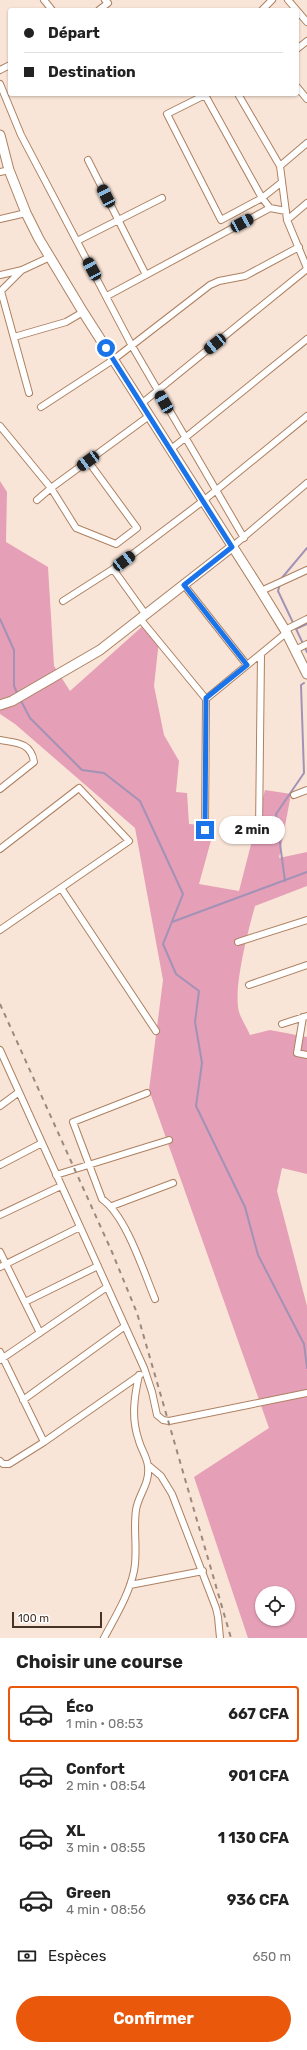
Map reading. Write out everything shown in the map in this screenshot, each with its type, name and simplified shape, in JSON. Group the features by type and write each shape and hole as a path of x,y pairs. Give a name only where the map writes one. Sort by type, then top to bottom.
{"main road":[{"path":"0,135 4,171 50,257 113,360 286,631 307,674"},
{"path":"0,705 12,701 100,650 232,547"}],"street":[{"path":"44,0 50,8"},
{"path":"102,8 108,3 105,0"},
{"path":"264,8 272,0"},
{"path":"288,0 295,8"},
{"path":"299,13 307,22"},
{"path":"299,47 307,41"},
{"path":"0,84 20,135 107,296 132,346 244,538"},
{"path":"299,89 307,99"},
{"path":"202,96 167,114 221,220 262,198 282,182"},
{"path":"207,96 262,198 270,208"},
{"path":"141,404 307,268 287,220 280,166 239,96"},
{"path":"280,166 307,143"},
{"path":"88,160 146,275"},
{"path":"77,241 162,198"},
{"path":"287,220 307,204"},
{"path":"107,296 270,208 286,211"},
{"path":"0,219 26,213"},
{"path":"41,407 113,360 210,285 219,281 245,276 299,247"},
{"path":"0,275 22,270 50,257"},
{"path":"22,270 1,292 30,393"},
{"path":"14,337 66,322 83,312"},
{"path":"170,450 307,339"},
{"path":"37,500 149,416"},
{"path":"63,601 113,570 203,502 307,416"},
{"path":"0,426 51,488 76,528 116,544 136,528 88,461"},
{"path":"232,547 307,483"},
{"path":"113,570 143,617 206,698 205,830"},
{"path":"261,591 307,570"},
{"path":"184,585 247,665"},
{"path":"206,698 261,654 286,631 307,619"},
{"path":"294,650 307,644"},
{"path":"259,831 261,654"},
{"path":"0,740 22,743 33,754 34,762 0,789"},
{"path":"0,849 79,788 129,841 0,930"},
{"path":"294,795 307,790"},
{"path":"61,888 156,1031"},
{"path":"238,942 307,920"},
{"path":"249,985 307,965"},
{"path":"282,1024 305,1017 298,1053 307,1055"},
{"path":"1,1053 144,1368 157,1415 163,1420 169,1421 307,1393"},
{"path":"0,1106 19,1092"},
{"path":"147,1093 73,1122 102,1199 112,1206 125,1228 155,1298"},
{"path":"56,1175 169,1140"},
{"path":"0,1165 42,1143"},
{"path":"112,1206 173,1183"},
{"path":"0,1215 61,1186"},
{"path":"3,1266 80,1228"},
{"path":"0,1252 3,1266 25,1302 40,1333"},
{"path":"25,1302 98,1266"},
{"path":"2,1359 107,1287"},
{"path":"24,1400 125,1326"},
{"path":"0,1352 2,1359 44,1442"},
{"path":"0,1461 2,1464 9,1464 44,1442 139,1375 144,1368"},
{"path":"104,1638 118,1613 130,1585 134,1570 136,1510 145,1489 148,1465 137,1435 133,1405 139,1375"},
{"path":"148,1465 161,1476 172,1494 203,1571 218,1617 220,1638"},
{"path":"130,1585 203,1571"}],"shaded area":[{"path":"0,481 7,492 6,542 48,567 54,666 70,691 145,624 159,640 154,686 164,735 179,761 176,792 187,793 189,824 215,826 199,884 239,891 265,790 291,794 279,858 307,852 307,886 255,906 240,970 238,984 238,1007 250,1035 270,1030 307,1037 307,1174 282,1168 277,1191 307,1306 307,1638 248,1638 194,1477 269,1428 149,1090 163,980 135,828 15,724 0,714"}],"waterway":[{"path":"281,579 307,548"},
{"path":"280,584 278,591 307,652"},
{"path":"0,619 14,650 14,686 18,695"},
{"path":"296,629 307,624"},
{"path":"285,881 276,814 304,773 301,685 304,683"},
{"path":"20,699 30,718 82,770 104,773 140,801 183,894 163,944 176,974 199,991 195,1022 202,1063 196,1106 245,1207 258,1255 304,1344 307,1368"},
{"path":"172,922 307,872"}],"railway":[{"path":"0,1004 112,1252 137,1313 231,1638"}],"route":[{"path":"106,348 232,547 184,585 247,665 206,698 205,830"}]}
